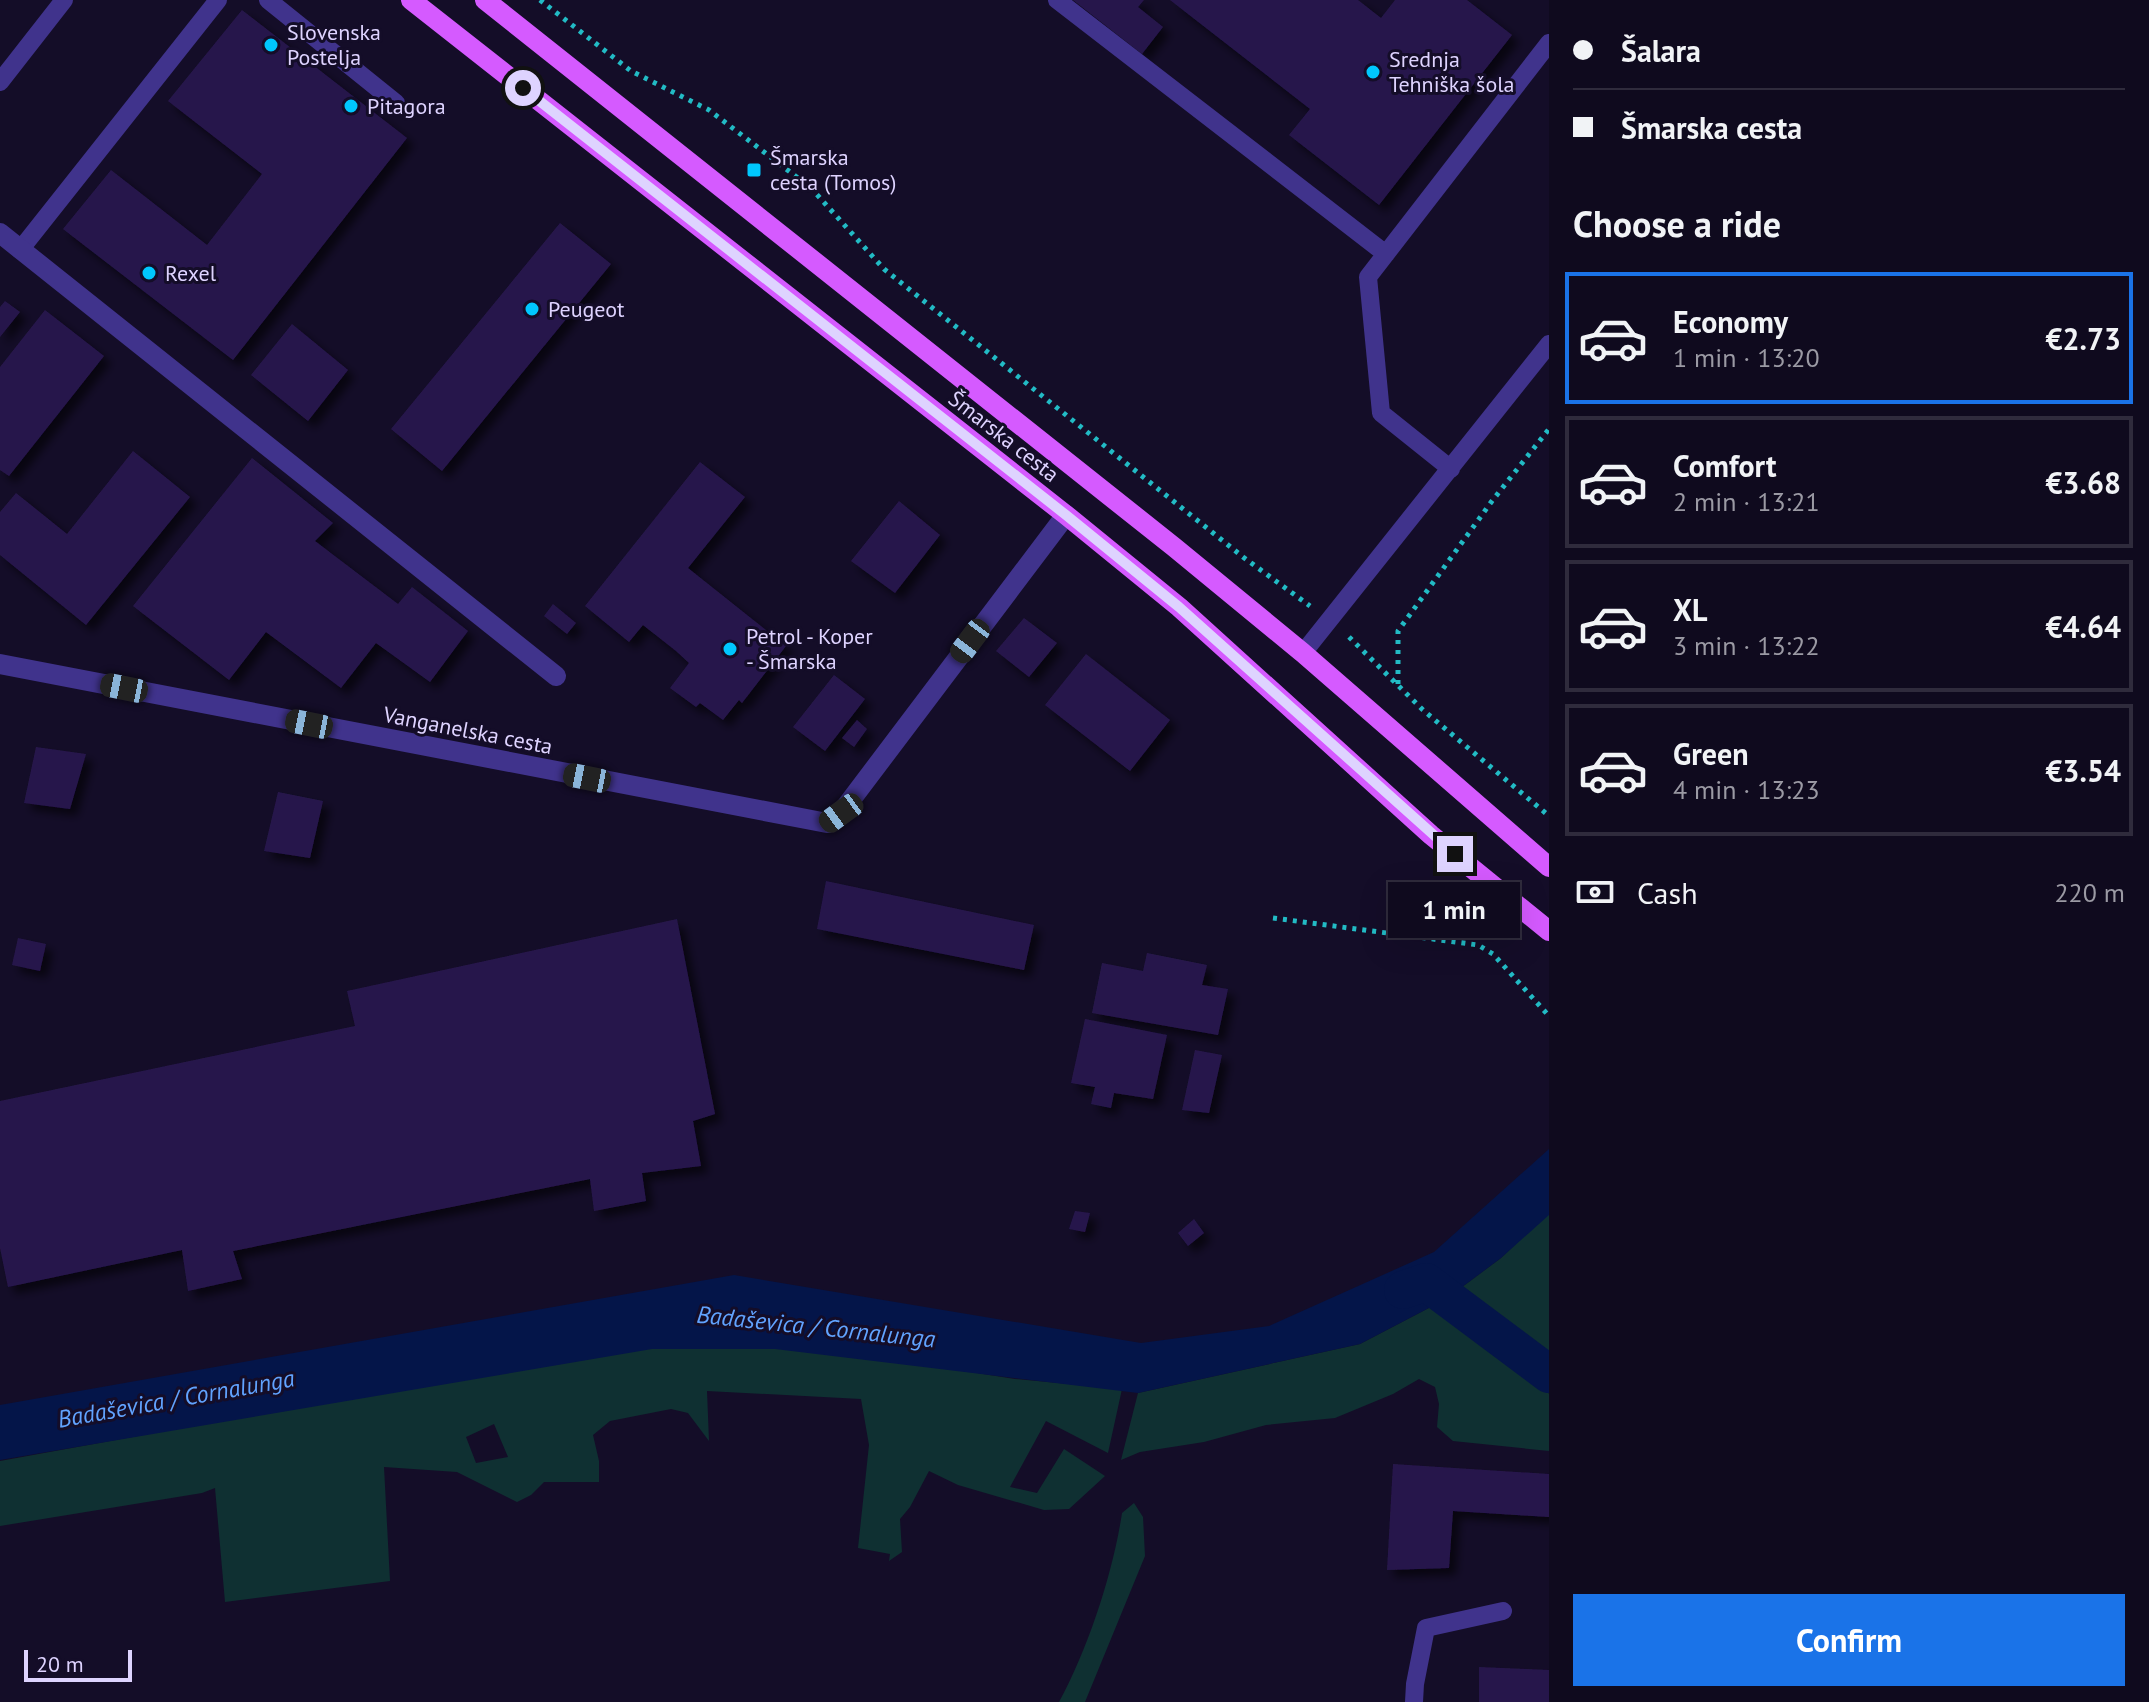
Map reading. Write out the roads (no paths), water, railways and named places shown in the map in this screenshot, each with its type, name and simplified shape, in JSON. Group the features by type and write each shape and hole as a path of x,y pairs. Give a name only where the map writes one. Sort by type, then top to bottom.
{"main road":[{"name":"Šmarska cesta","path":"411,0 1066,515 1190,617 1431,835 1549,931"},
{"name":"Šmarska cesta","path":"485,0 1174,547 1303,653 1549,867"}],"street":[{"path":"0,233 556,676"},
{"name":"Vanganelska cesta","path":"0,664 827,823 841,813 1066,515"}],"lane":[{"path":"0,82 64,0"},
{"path":"20,250 218,0"},
{"path":"268,0 396,103"},
{"path":"1057,0 1386,254"},
{"path":"1451,469 1381,413 1368,277 1549,43"},
{"path":"1303,653 1549,344"},
{"path":"1414,1702 1426,1628 1503,1611"}],"water":[{"path":"1549,1149 1549,1215 1501,1258 1446,1299 1360,1344 1138,1393 775,1349 652,1349 0,1460 0,1405 734,1275 1141,1343 1269,1326 1434,1252"}],"waterway":[{"name":"Badaševica / Cornalunga","path":"1403,1290 1426,1282 1549,1374"}],"place":[{"name":"Slovenska Postelja","path":"271,45"},
{"name":"Srednja Tehniška šola","path":"1373,72"},
{"name":"Pitagora","path":"351,106"},
{"name":"Šmarska cesta (Tomos)","path":"754,170"},
{"name":"Rexel","path":"149,273"},
{"name":"Peugeot","path":"532,309"},
{"name":"Petrol - Koper - Šmarska","path":"730,649"}]}
